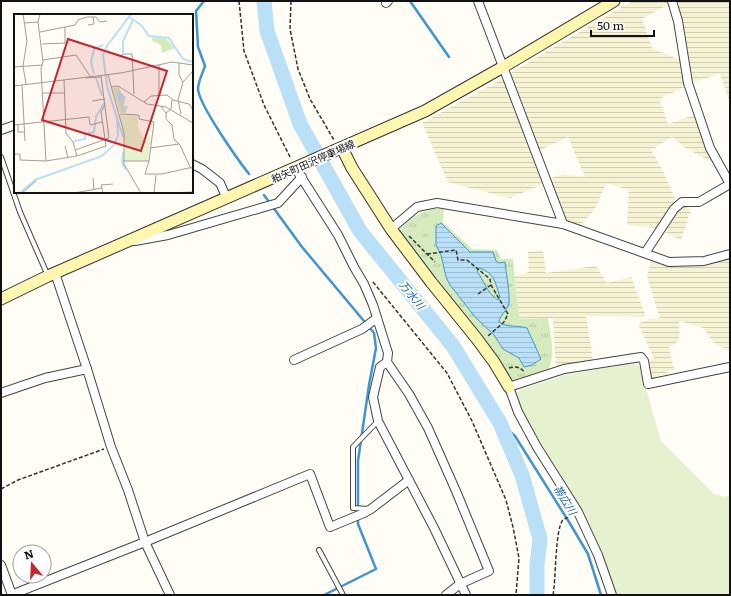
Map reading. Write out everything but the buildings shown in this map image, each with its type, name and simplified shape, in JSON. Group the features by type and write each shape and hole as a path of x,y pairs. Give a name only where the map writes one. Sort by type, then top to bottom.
{"main road":[{"name":"粕矢町田沢停車場線","path":"1,299 52,274 227,199 300,171 339,150 425,112 504,67 614,1"},
{"path":"339,150 391,229 477,339 494,362 509,387"}],"street":[{"path":"478,1 563,224"},
{"path":"645,253 674,209 682,202 699,202 730,184 710,148 688,83 678,21 672,1"},
{"path":"1,130 14,125"},
{"path":"193,164 202,169 220,183 227,199"},
{"path":"125,243 168,235 278,203 300,171 338,235 364,284 388,353 387,362 409,394 428,428 489,571 460,584 446,595"},
{"path":"391,229 417,207 437,203 563,224 669,262 704,261 730,254"},
{"path":"52,274 87,369 111,447 128,490 145,542 170,595"},
{"path":"294,360 365,326 375,319"},
{"path":"612,595 598,555 578,512 537,447 518,412 509,387 564,369 641,357 644,361 648,384 730,367"},
{"path":"387,362 380,367 373,397 378,420 434,528 466,595"},
{"path":"1,393 44,378 87,369"},
{"path":"1,565 12,595 310,474 330,527 355,517 367,510 409,480"}],"lane":[{"path":"1,158 20,212 52,274"},
{"path":"367,510 353,508 353,447 378,420"},
{"path":"319,550 343,595"}],"path":[{"path":"239,1 244,52 264,105 300,171"},
{"path":"291,1 290,29 298,69 310,99 339,150"},
{"path":"407,234 435,262"},
{"path":"427,254 456,250 458,260 467,260 490,279 491,285 508,314 504,322 488,336"},
{"path":"371,280 447,372 472,421 506,500 513,527 519,558 516,595"},
{"path":"478,294 491,285"},
{"path":"1,488 18,480 111,447"},
{"path":"553,595 560,526 563,520 572,515"}],"shaded area":[{"path":"632,1 668,1 669,4 642,19 652,48 682,61 685,87 659,99 668,124 694,115 707,153 715,164 686,148 672,137 651,150 662,169 676,201 691,210 681,240 657,228 627,225 629,190 606,183 595,209 580,226 566,222 549,179 563,174 585,177 568,137 538,151 509,74"},
{"path":"675,1 730,1 730,103 720,74 691,83 689,56"},
{"path":"500,80 505,81 543,184 510,198 448,182 422,123"},
{"path":"543,250 546,273 596,266 607,283 631,277 646,317 586,316 593,361 556,368 553,318 519,319 515,276 529,272 528,252"},
{"path":"730,260 730,351 715,344 703,328 679,321 679,341 669,347 674,370 650,379 647,362 654,358 638,324 649,319 660,319 647,276 651,262 679,266 702,266"}],"green space":[{"path":"434,209 444,209 443,222 472,249 497,250 501,259 513,259 519,319 548,318 552,359 547,371 520,380 515,381 509,379 495,354 482,336 430,273 399,231 414,217 423,212"},
{"path":"634,363 640,367 661,441 714,494 725,497 730,495 730,595 615,595 599,550 585,517 530,425 515,396 520,390 565,375"}],"water":[{"path":"441,223 470,252 493,252 496,261 499,263 505,262 509,303 499,322 505,325 527,328 541,359 532,365 524,367 519,358 503,349 494,335 475,317 450,285 446,277 441,255 436,245 436,226","holes":["479,268 484,270 494,279 500,297 498,300 488,290 477,271"]}],"waterway":[{"path":"204,1 196,11 198,47 205,66 198,86 200,97 228,145 249,174"},
{"name":"万水川","path":"264,1 267,31 300,124 360,231 453,346 500,423 522,475 540,539 537,565 537,595"},
{"path":"410,1 449,57"},
{"path":"264,195 302,247 374,333 376,348 358,461 358,524 376,569 324,595"},
{"name":"帯広川","path":"500,423 515,436 588,554 601,595"}]}
